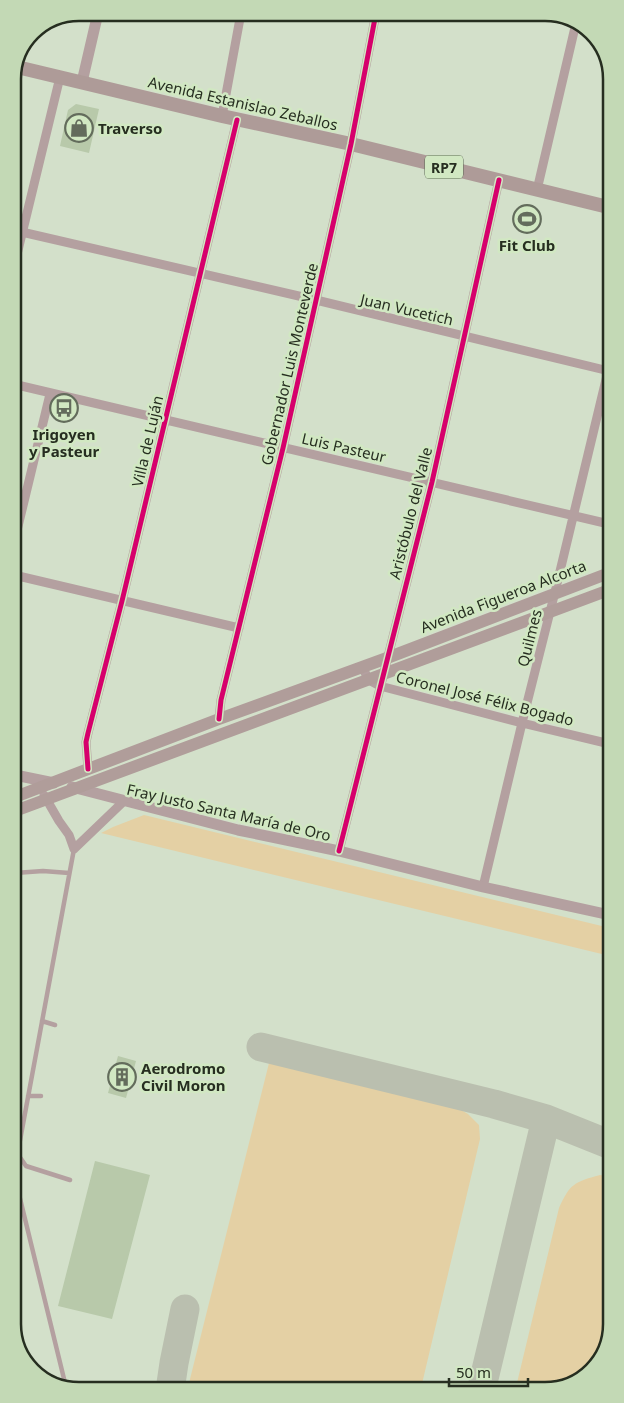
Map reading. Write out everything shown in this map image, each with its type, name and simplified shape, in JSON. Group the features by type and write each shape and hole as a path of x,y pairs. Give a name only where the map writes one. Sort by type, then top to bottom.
{"main road":[{"name":"Avenida Estanislao Zeballos","path":"22,68 237,120 351,144 603,206"},
{"name":"Avenida Figueroa Alcorta","path":"21,795 603,574"},
{"name":"Avenida Figueroa Alcorta","path":"21,809 377,680 603,592"}],"street":[{"path":"82,82 96,21"},
{"path":"222,116 239,21"},
{"name":"Gobernador Luis Monteverde","path":"219,719 221,700 283,448 351,144 374,21"},
{"path":"536,190 574,29"},
{"path":"21,220 60,77"},
{"name":"Villa de Luján","path":"88,769 86,742 88,733 122,601 237,120"},
{"name":"Aristóbulo del Valle","path":"339,851 377,680 386,658 432,482 463,335 499,180"},
{"name":"Juan Vucetich","path":"21,232 603,369"},
{"name":"Luis Pasteur","path":"21,386 603,522"},
{"name":"Quilmes","path":"483,887 603,391"},
{"path":"21,514 50,394"},
{"path":"21,577 239,628"},
{"path":"362,667 377,680"},
{"name":"Coronel José Félix Bogado","path":"377,680 522,723 603,742"},
{"name":"Fray Justo Santa María de Oro","path":"21,776 76,788 238,830 339,851 603,914"},
{"path":"40,788 59,821 69,834 74,849 124,801"}],"lane":[{"path":"21,1132 74,849"},
{"path":"21,873 69,872"},
{"path":"42,1021 55,1025"},
{"path":"28,1096 41,1096"},
{"path":"21,1159 26,1166 70,1180"},
{"path":"21,1200 64,1380"}],"shaded area":[{"path":"144,815 603,926 603,954 101,833"},
{"path":"269,1063 453,1105 468,1114 479,1125 480,1139 422,1382 190,1382"},
{"path":"603,1176 603,1324 600,1342 591,1359 570,1376 556,1381 517,1382 559,1208 570,1189 584,1180"}],"building":[{"name":"Traverso","path":"76,104 99,109 89,153 60,146 68,110"},
{"name":"Aerodromo Civil Moron","path":"118,1056 136,1061 126,1098 108,1093"},
{"path":"95,1161 150,1175 112,1319 58,1306"}],"taxiway":[{"path":"261,1047 494,1104 546,1119 603,1142"},
{"path":"483,1382 546,1119"},
{"path":"171,1382 185,1309"}],"cycle path":[{"path":"219,719 221,700 283,448 351,144 374,21"},
{"path":"88,769 86,742 88,733 122,601 237,120"},
{"path":"339,851 432,482 499,180"}],"place":[{"name":"Traverso","path":"79,128"},
{"name":"Fit Club","path":"527,219"},
{"name":"Irigoyen y Pasteur","path":"64,408"},
{"name":"Aerodromo Civil Moron","path":"122,1077"}]}
